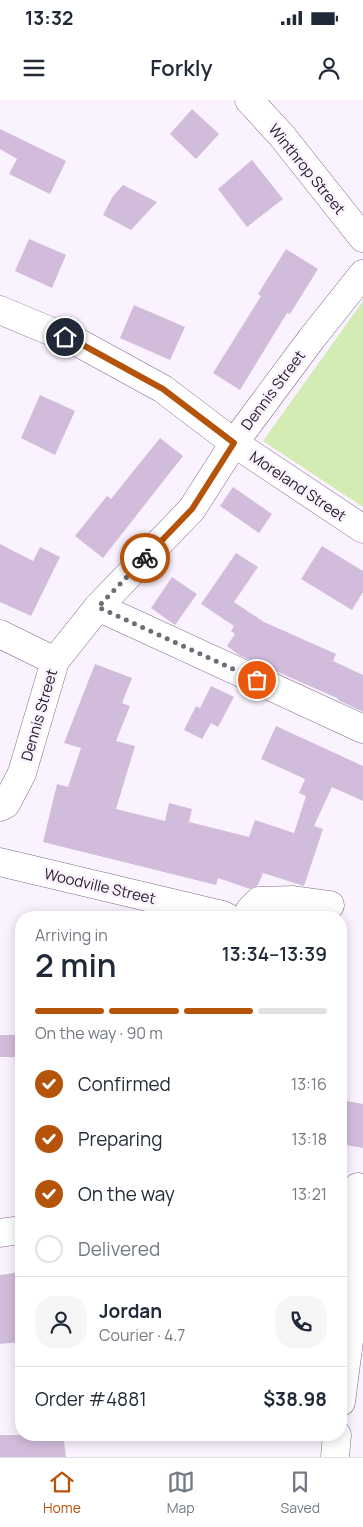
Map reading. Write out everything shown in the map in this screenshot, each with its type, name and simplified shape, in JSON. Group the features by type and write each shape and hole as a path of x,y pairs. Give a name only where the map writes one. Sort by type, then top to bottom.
{"street":[{"name":"Winthrop Street","path":"249,100 282,136 363,238"},
{"name":"Dennis Street","path":"0,807 6,804 22,773 55,661 98,607 192,509 234,443 312,338 363,274"},
{"name":"Moreland Street","path":"0,310 81,344 163,389 234,443 363,529"},
{"path":"98,607 363,729"},
{"path":"0,634 55,661"},
{"name":"Woodville Street","path":"0,862 211,911"},
{"path":"250,911 260,901 293,900 330,905"},
{"path":"347,1357 350,1334 354,1187"},
{"path":"0,1233 15,1231"},
{"path":"334,1457 336,1441"}],"green space":[{"path":"363,301 363,507 263,441"}],"building":[{"path":"192,109 219,134 196,159 170,134"},
{"path":"0,129 66,161 50,194 9,174 17,159 0,149"},
{"path":"252,160 283,199 247,227 218,189"},
{"path":"123,185 157,202 131,230 103,215 113,196"},
{"path":"29,239 66,255 52,288 15,271"},
{"path":"286,249 318,269 290,314 287,313 240,390 213,373 261,296 258,294"},
{"path":"134,305 185,327 170,360 120,338"},
{"path":"40,395 75,411 55,455 21,438"},
{"path":"160,438 183,456 103,558 75,536 107,496 111,499"},
{"path":"233,487 272,514 259,533 220,506"},
{"path":"0,544 33,561 40,547 60,557 31,616 0,602"},
{"path":"322,546 363,571 363,592 352,610 301,579"},
{"path":"236,553 258,567 234,602 264,622 336,654 333,661 363,675 363,712 339,699 239,655 227,646 235,634 231,631 234,626 201,604"},
{"path":"172,577 197,594 175,625 151,608"},
{"path":"95,664 132,678 122,703 130,706 116,741 135,746 116,809 165,821 169,803 192,809 189,822 249,837 255,820 294,833 306,796 299,793 305,779 261,759 276,726 363,766 363,801 332,787 314,826 323,829 304,886 263,873 258,885 250,889 218,878 216,885 43,842 57,784 68,787 81,748 64,743"},
{"path":"211,686 234,697 218,727 211,723 202,739 184,730 196,706 200,708"},
{"path":"0,1035 15,1035 15,1057 0,1057"},
{"path":"347,1101 363,1104 363,1148 347,1145"},
{"path":"15,1273 15,1343 0,1344 0,1275"},
{"path":"0,1435 15,1435 15,1441 64,1441 66,1457 0,1457"}],"way so far":[{"path":"145,558 98,607 257,680"}],"route":[{"path":"65,337 163,389 234,443 192,509 145,558"}]}
